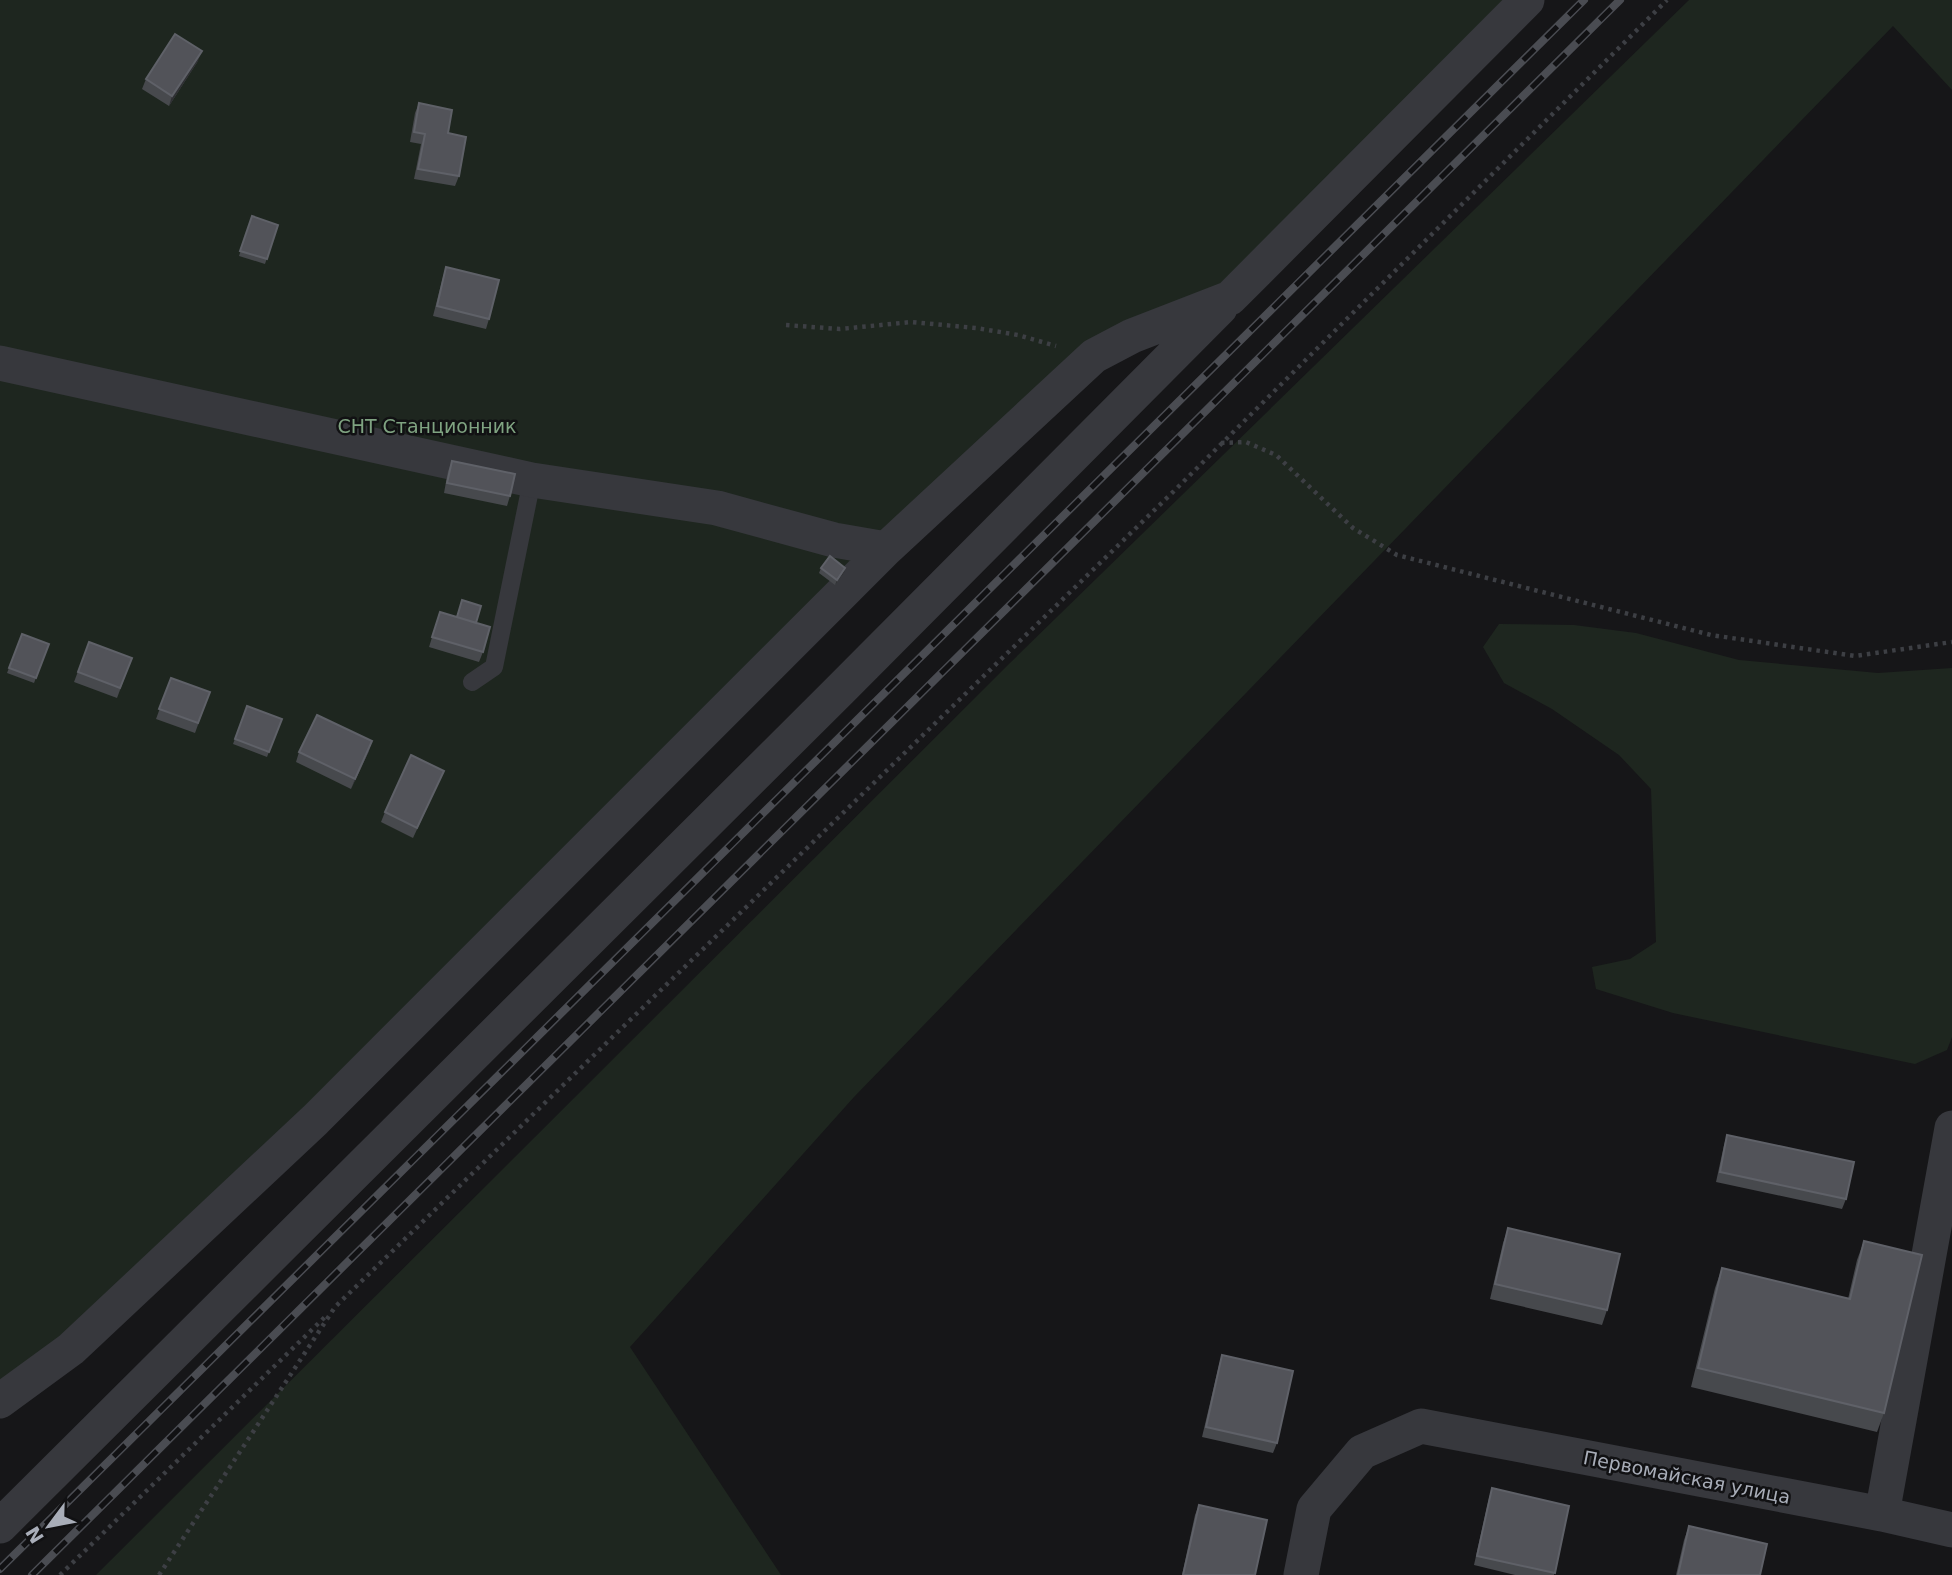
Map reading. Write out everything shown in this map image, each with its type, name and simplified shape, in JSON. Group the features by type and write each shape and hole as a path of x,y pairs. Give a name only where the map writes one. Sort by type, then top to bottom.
{"street":[{"path":"0,1526 840,690 1527,0"},
{"path":"0,1401 71,1349 314,1120 886,550 1094,356 1132,336 1230,298"},
{"path":"0,363 532,480 717,508 834,540 886,550"},
{"path":"1882,1514 1952,1128"},
{"name":"Первомайская улица","path":"1301,1575 1314,1509 1362,1452 1421,1426 1882,1514 1952,1530"}],"lane":[{"path":"472,682 494,667 532,480"}],"path":[{"path":"60,1575 1222,443 1667,0"},
{"path":"786,325 840,329 911,322 976,328 1018,335 1094,356"},
{"path":"1222,443 1246,442 1276,455 1353,528 1397,555 1711,635 1856,656 1952,642"},
{"path":"159,1575 335,1307"}],"green space":[{"name":"СНТ Станционник","path":"0,0 1538,0 1237,299 1101,361 0,1409"},
{"path":"1689,0 1952,0 1952,90 1893,26 854,1097 630,1347 781,1575 96,1575 1011,662"},
{"path":"1499,624 1574,625 1636,633 1739,660 1878,673 1952,668 1952,1037 1947,1050 1915,1064 1673,1013 1596,989 1592,967 1630,959 1656,942 1651,789 1619,755 1552,709 1504,683 1483,647"}],"building":[{"path":"175,34 202,51 172,96 146,79"},
{"path":"419,103 452,110 448,133 466,137 459,176 418,169 425,134 414,132"},
{"path":"252,216 278,225 267,259 240,251"},
{"path":"446,267 499,280 489,319 437,306"},
{"path":"452,461 515,474 510,496 447,483"},
{"path":"830,556 845,568 837,580 821,568"},
{"path":"462,600 481,606 476,623 457,617"},
{"path":"440,612 490,627 483,652 432,637"},
{"path":"22,634 49,644 36,678 9,668"},
{"path":"89,642 132,658 120,688 78,672"},
{"path":"171,678 210,692 198,723 159,709"},
{"path":"247,706 282,719 269,752 235,739"},
{"path":"317,715 372,741 355,779 299,752"},
{"path":"411,755 444,771 417,828 385,812"},
{"path":"1727,1135 1854,1162 1846,1199 1720,1172"},
{"path":"1508,1228 1620,1254 1607,1310 1495,1284"},
{"path":"1864,1241 1922,1255 1884,1413 1698,1368 1722,1268 1850,1299"},
{"path":"1222,1355 1293,1371 1277,1443 1206,1427"},
{"path":"1492,1488 1569,1506 1555,1573 1477,1556"},
{"path":"1199,1505 1267,1520 1255,1575 1183,1575"},
{"path":"1689,1526 1767,1544 1760,1575 1678,1575"}],"railway":[{"path":"0,1569 1584,0"},
{"path":"32,1575 1620,0"}]}
